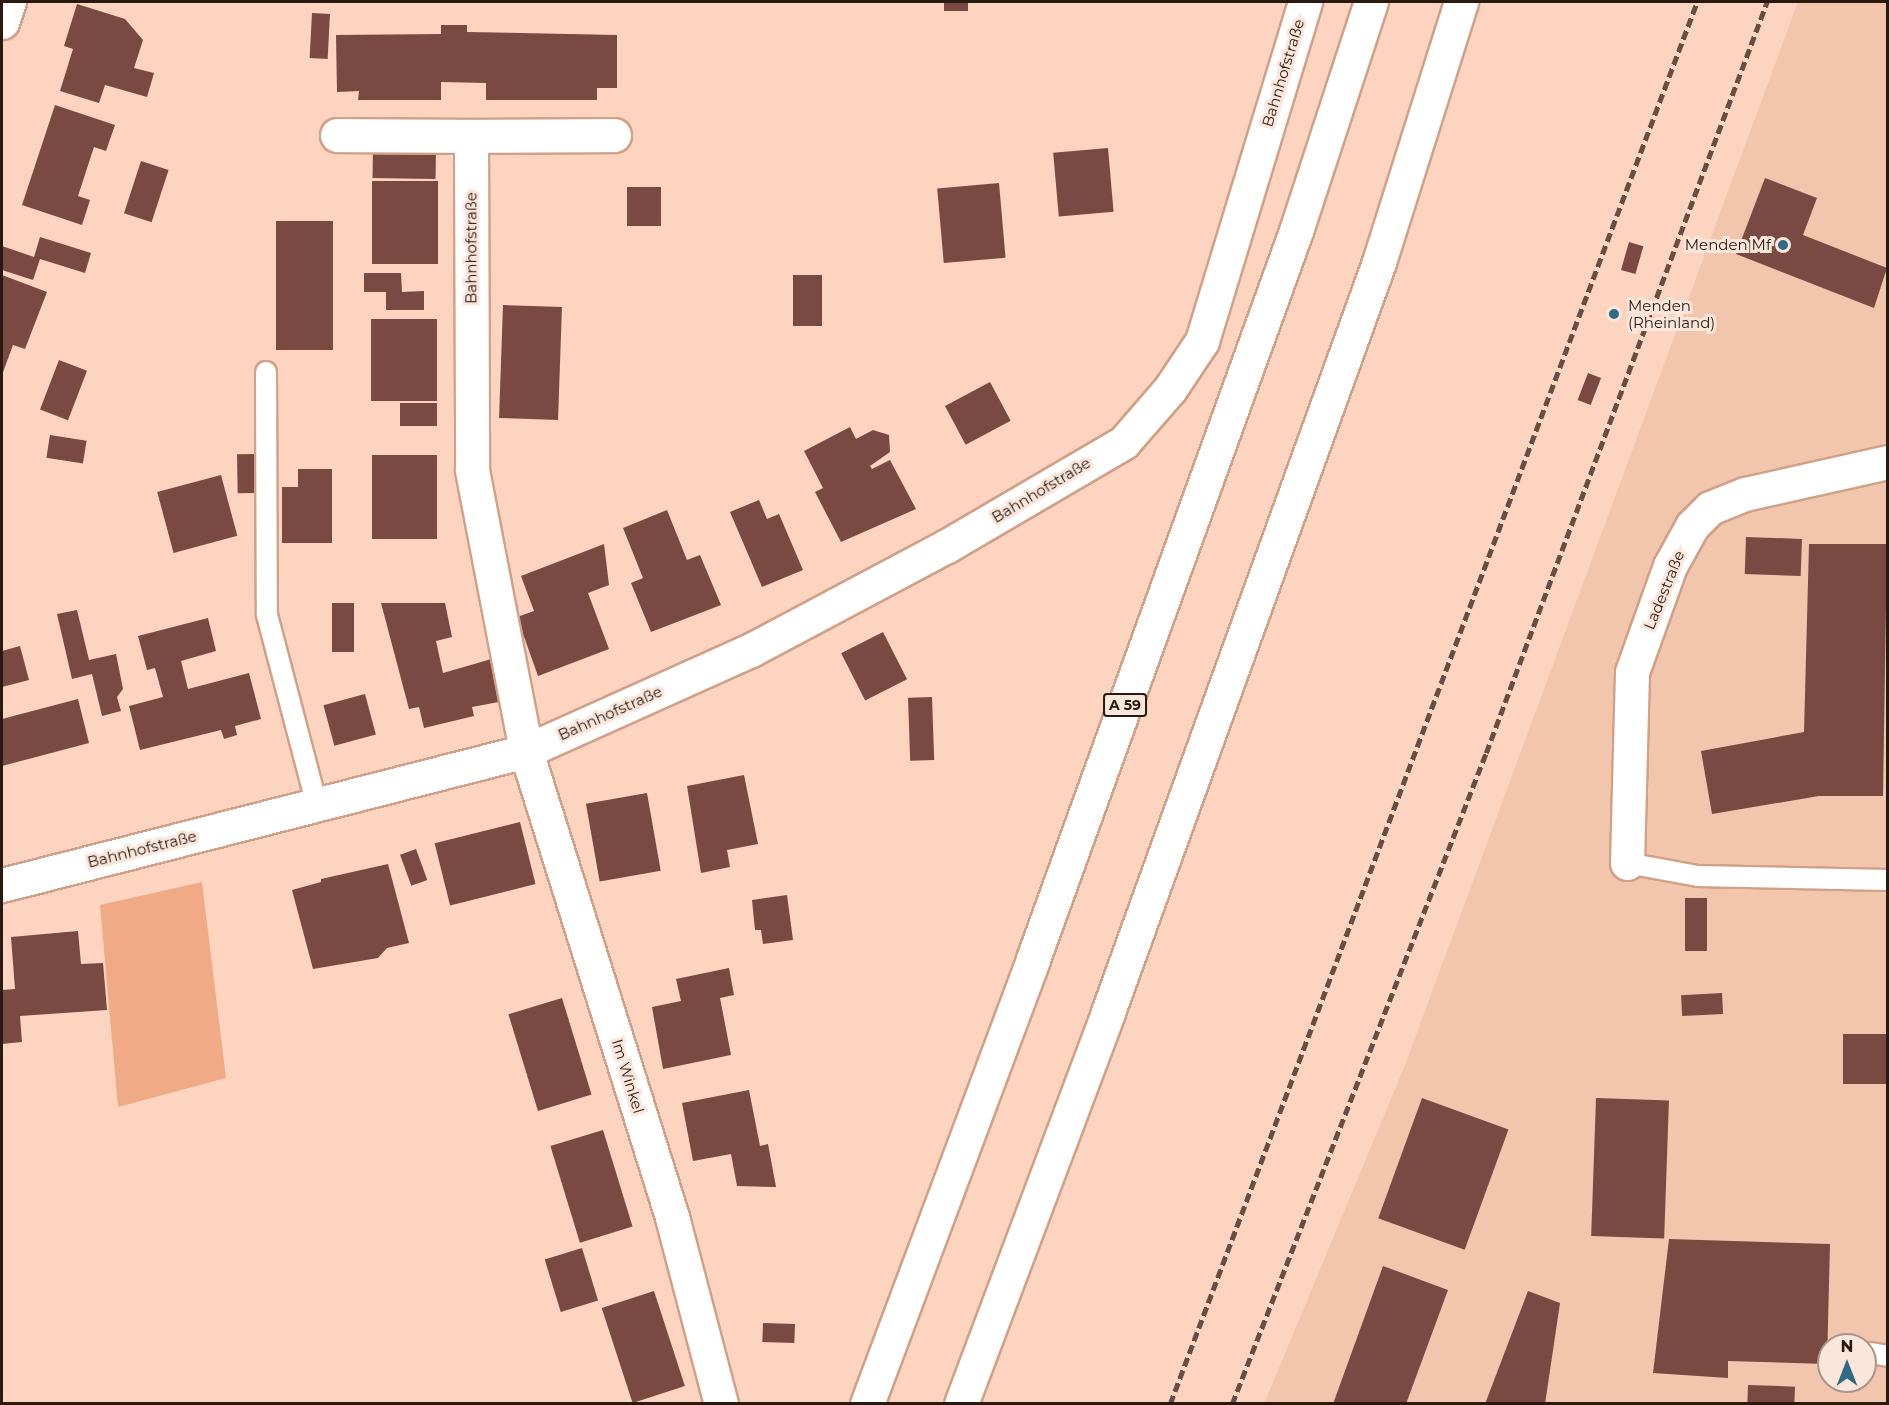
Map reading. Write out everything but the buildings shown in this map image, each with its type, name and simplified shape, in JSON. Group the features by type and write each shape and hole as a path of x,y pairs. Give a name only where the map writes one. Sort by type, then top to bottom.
{"main road":[{"path":"2,22 9,2"},
{"name":"Bahnhofstraße","path":"2,885 526,751 751,650 947,546 1124,441 1170,389 1202,341 1305,2"},
{"name":"A 59","path":"867,1404 1033,959 1276,287 1371,2"},
{"path":"961,1404 1108,1012 1379,262 1461,2"},
{"path":"337,135 614,135"},
{"name":"Bahnhofstraße","path":"471,136 471,470 526,751"},
{"name":"Ladestraße","path":"1627,863 1632,672 1670,566 1692,526 1710,508 1745,494 1887,462"},
{"name":"Im Winkel","path":"526,751 673,1221 721,1404"}],"lane":[{"path":"266,372 267,615 317,805"},
{"path":"1627,863 1698,876 1887,880"}],"shaded area":[{"path":"1798,2 1887,2 1887,1403 1264,1404 1405,1065"},
{"path":"202,882 226,1078 118,1107 100,905"}],"railway":[{"path":"1170,1404 1697,2"},
{"path":"1232,1404 1486,753 1767,2"}],"place":[{"name":"Menden Mf","path":"1783,245"},
{"name":"Menden (Rheinland)","path":"1614,314"}]}
